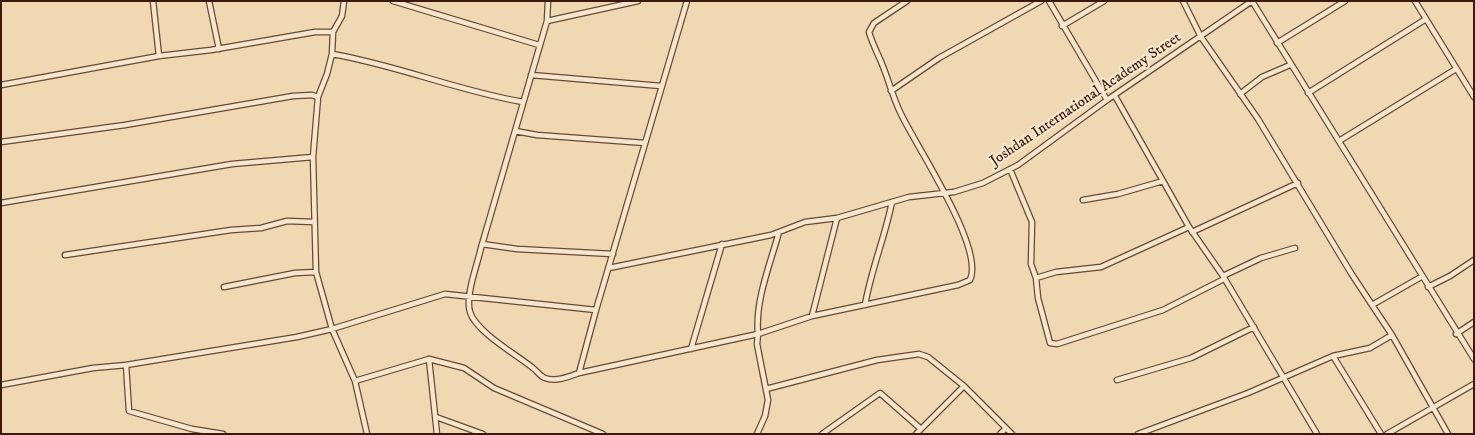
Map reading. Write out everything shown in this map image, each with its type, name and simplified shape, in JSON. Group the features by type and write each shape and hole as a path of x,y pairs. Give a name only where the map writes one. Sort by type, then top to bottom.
{"street":[{"path":"153,1 159,56"},
{"path":"209,1 219,49"},
{"path":"344,1 342,16 334,32 332,54 318,97 313,157 316,272 332,329 356,381 367,434"},
{"path":"393,1 539,45"},
{"path":"548,1 547,21 482,244 474,279 469,290 469,310 477,323 505,348 545,378 560,379 579,373 758,334 812,316 958,285 970,280 973,267 965,236 934,170 916,144 900,113 870,29 874,23 907,1"},
{"path":"547,21 638,1"},
{"path":"579,373 687,1"},
{"path":"892,91 939,58 1041,1"},
{"path":"1049,1 1062,26 1108,100"},
{"path":"1062,26 1104,1"},
{"path":"1182,1 1201,37 1298,183 1351,273 1392,335 1448,434"},
{"path":"1252,1 1456,334 1474,359"},
{"name":"Joshdan International Academy Street","path":"608,268 779,232 805,222 837,218 909,197 944,194 982,183 1010,169 1252,1"},
{"path":"1277,44 1345,1"},
{"path":"1417,2 1474,97"},
{"path":"1308,93 1426,19"},
{"path":"1,85 159,56 219,49 315,32 334,32"},
{"path":"332,54 362,59 493,97 523,102"},
{"path":"1240,94 1262,77 1290,65"},
{"path":"1339,141 1456,69"},
{"path":"531,75 661,86"},
{"path":"1,142 125,125 293,96 312,95 318,97"},
{"path":"1115,96 1189,227 1224,278 1317,434"},
{"path":"515,131 538,135 645,142"},
{"path":"1,203 232,164 313,157"},
{"path":"1010,169 1032,222 1032,269 1036,278 1038,298 1050,343 1053,344 1163,310 1261,258 1295,248"},
{"path":"1083,200 1118,194 1163,181"},
{"path":"1192,232 1298,183"},
{"path":"865,305 870,280 884,239 892,202"},
{"path":"812,316 837,218"},
{"path":"65,255 231,230 262,228 287,220 314,222"},
{"path":"1036,278 1056,272 1094,269 1189,227"},
{"path":"757,434 768,406 757,344 757,320 779,232"},
{"path":"482,244 517,249 613,254"},
{"path":"691,349 722,244"},
{"path":"1428,287 1450,276 1474,260"},
{"path":"224,287 295,273 316,272"},
{"path":"1372,305 1421,277"},
{"path":"1,385 93,368 126,365 297,337 332,329 445,294 596,310"},
{"path":"1456,334 1474,322"},
{"path":"1117,380 1191,358 1254,327"},
{"path":"1138,434 1248,393 1283,376 1333,356 1370,348 1392,335"},
{"path":"766,389 908,354 928,357 964,386 1012,434"},
{"path":"1333,356 1381,434"},
{"path":"356,381 429,359 464,368 494,388 604,434"},
{"path":"429,359 437,434"},
{"path":"126,365 129,411 192,429 223,434"},
{"path":"1387,434 1474,384"},
{"path":"916,434 964,386"},
{"path":"822,434 880,393 921,429"},
{"path":"436,417 483,434"},
{"path":"1000,434 1006,428"}]}
